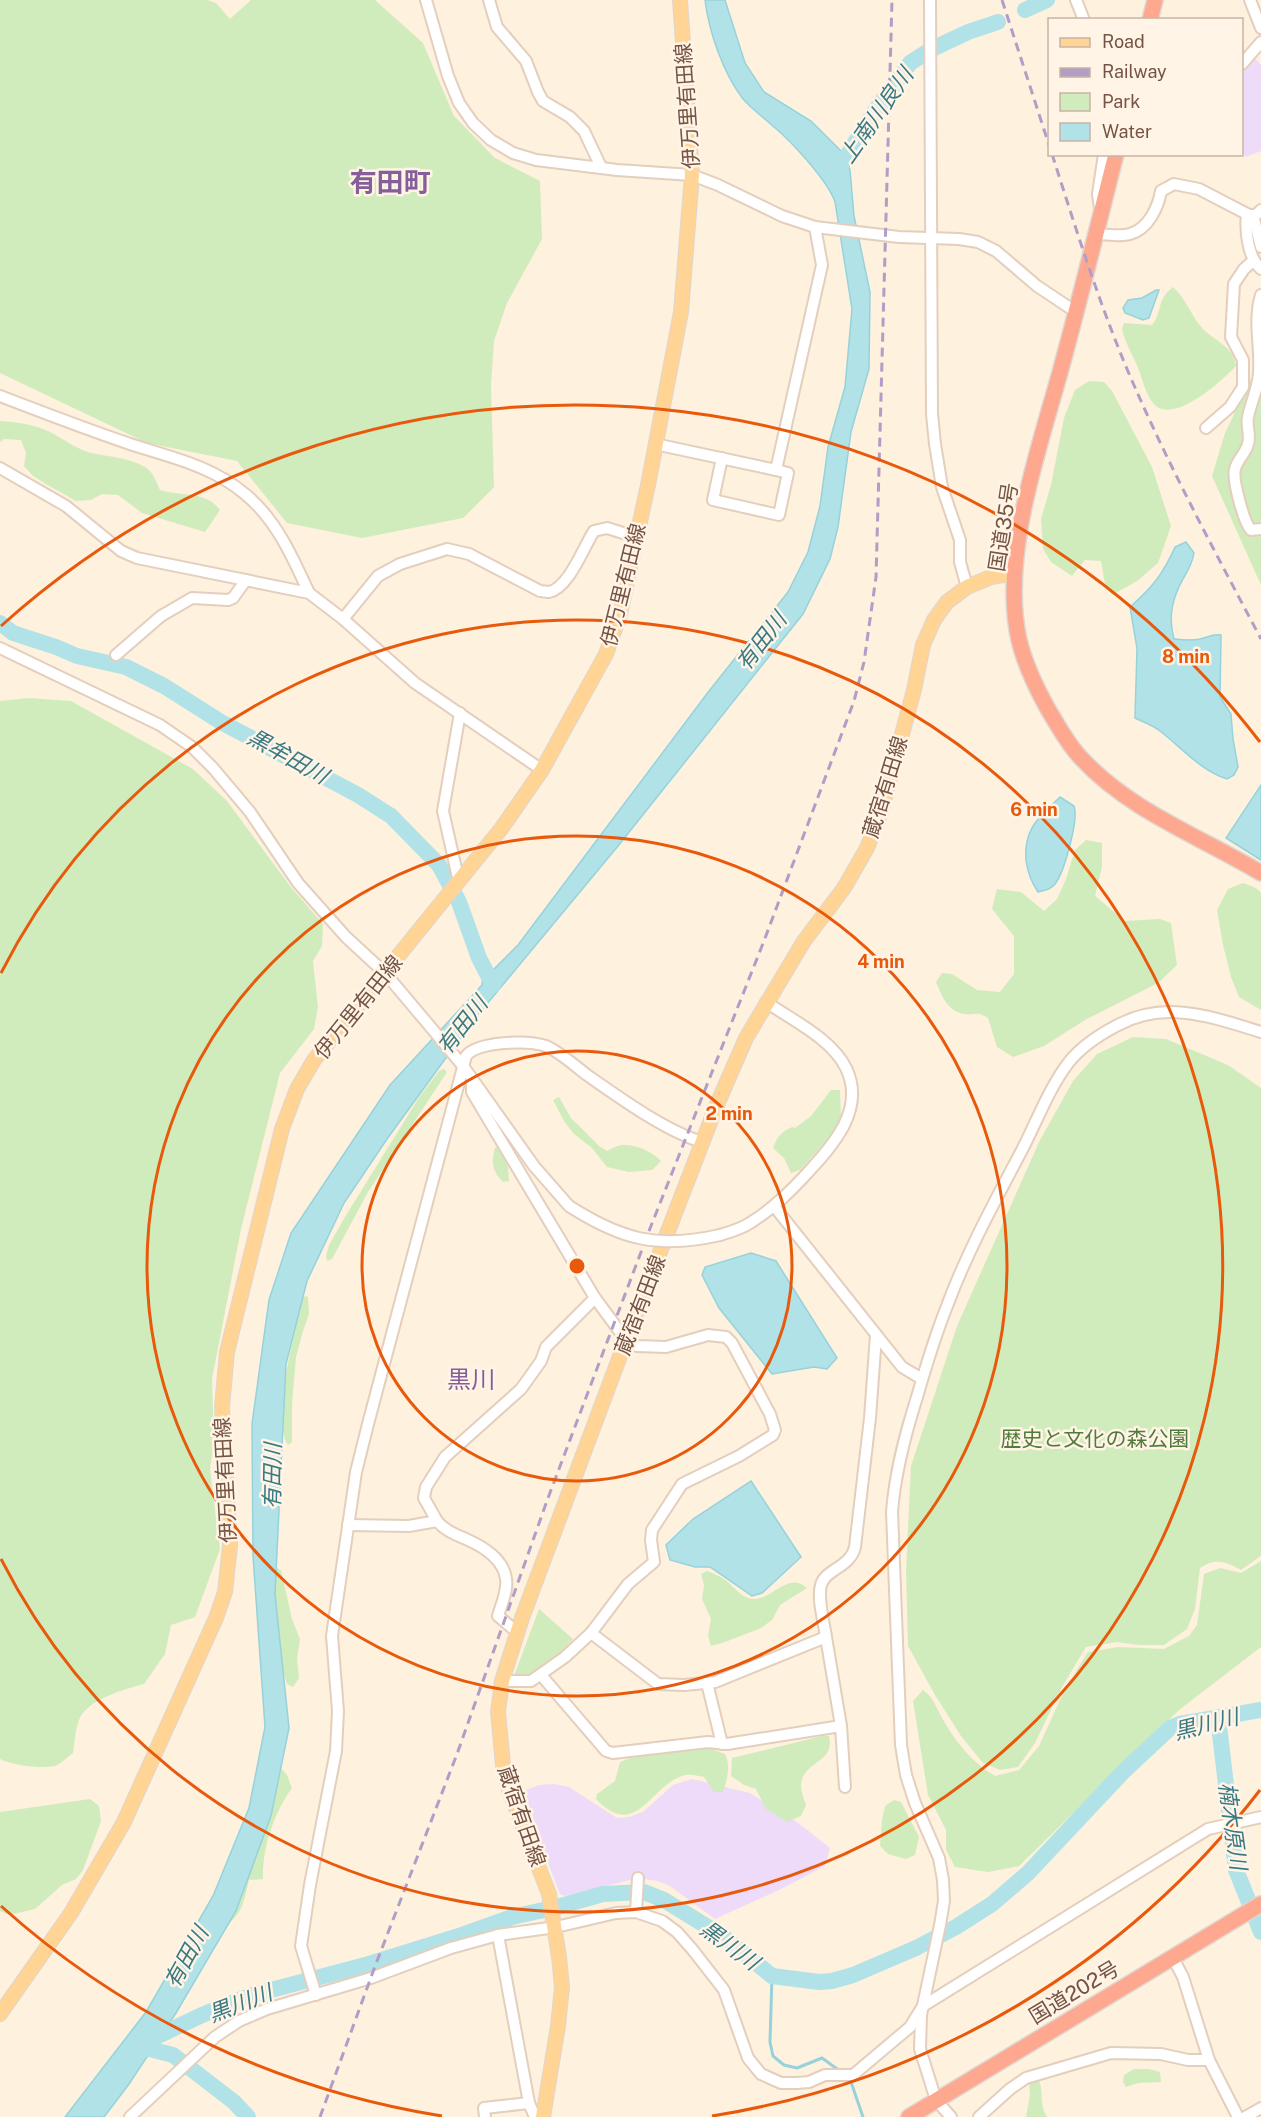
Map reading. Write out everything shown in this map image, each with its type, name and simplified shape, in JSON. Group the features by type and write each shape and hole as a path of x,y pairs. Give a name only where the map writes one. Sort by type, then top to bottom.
{"highway":[{"path":"1150,18 1155,0"},
{"name":"国道35号","path":"1116,156 1029,488 1017,546 1015,573 1019,639 1034,685 1065,737 1082,759 1124,795 1261,873"},
{"name":"国道202号","path":"909,2117 1261,1904"}],"main road":[{"name":"伊万里有田線","path":"0,2014 71,1913 124,1821 216,1618 225,1592 230,1546 222,1407 223,1377 227,1352 282,1129 297,1089 314,1060 501,829 542,770 606,654 620,614 681,312 692,175 680,0"},
{"name":"蔵宿有田線","path":"543,2117 562,1987 556,1926 549,1894 509,1790 503,1765 498,1712 502,1681 626,1340 702,1142 746,1038 804,941 844,888 867,849 881,812 914,690 923,645 947,602 967,587 991,577 1015,573"}],"street":[{"path":"426,0 448,76 459,103 479,129 491,140 513,153 536,160 692,175 782,216 821,228 978,242 996,251 1037,286 1076,312"},
{"path":"489,0 497,27 526,61 543,101 570,117 584,131 601,167"},
{"path":"930,0 931,388 935,444 942,487 960,540 960,562 967,587"},
{"path":"1076,0 1083,18"},
{"path":"1250,0 1261,28"},
{"path":"1243,63 1261,42"},
{"path":"1101,214 1098,194 1104,156"},
{"path":"1096,234 1129,234 1140,230 1158,205 1161,191 1174,184 1199,189 1254,213"},
{"path":"1254,213 1261,247"},
{"path":"1206,428 1230,407 1243,387 1243,360 1231,337 1234,284 1244,268 1258,265 1246,224 1254,213"},
{"path":"776,470 822,265 821,228"},
{"path":"1261,295 1257,320 1260,370 1248,414 1248,447 1235,469 1247,527 1251,530 1261,529"},
{"path":"0,396 210,470 246,494 273,524 295,560 309,593"},
{"path":"655,444 722,458 788,473 779,515 712,500 722,458"},
{"path":"0,468 66,506 121,551 137,558 309,593 343,619 415,683 542,770"},
{"path":"343,619 378,576 400,564 427,554 447,549 468,554 540,591 550,592 561,585 578,561 594,531 607,528 636,537"},
{"path":"117,656 161,616 171,610 192,598 228,600 233,598 246,580"},
{"path":"0,648 160,725 192,747 250,812 298,883 346,937 385,973 463,1066 534,1166 569,1206 611,1230 646,1240 677,1242 720,1234 748,1224 789,1193 840,1134 849,1116 852,1101 847,1069 835,1050 766,1002"},
{"path":"459,882 443,810 460,713"},
{"path":"951,2117 936,2100 920,2049 921,2015 940,1925 943,1890 939,1858 915,1803 906,1775 901,1745 892,1539 894,1486 899,1458 922,1379 962,1268 1058,1079 1070,1061 1082,1048 1117,1025 1141,1016 1162,1012 1190,1012 1261,1032"},
{"path":"316,1993 301,1946 310,1885 336,1751 338,1711 332,1636 356,1472 463,1066 470,1051 494,1044 530,1043 546,1047 618,1097 687,1137 702,1142"},
{"path":"472,1078 472,1092 595,1298 626,1340 637,1346 666,1347 708,1335 726,1337 732,1343 770,1414 775,1430 773,1435 739,1456 682,1484 669,1508 652,1530 654,1562 628,1584 591,1633 565,1657 531,1681 502,1681"},
{"path":"774,1206 902,1367 922,1379"},
{"path":"518,1632 498,1616 505,1594 506,1579 496,1558 480,1545 442,1527 436,1521 424,1498 426,1487 445,1457 521,1389 541,1361 546,1347 595,1298"},
{"path":"845,1786 841,1726 820,1591 821,1582 853,1556 855,1547 870,1418 876,1335"},
{"path":"348,1525 409,1526 436,1521"},
{"path":"591,1633 658,1684 684,1685 707,1683 744,1672 826,1637"},
{"path":"542,1675 606,1751 613,1753 708,1742 722,1744 841,1726"},
{"path":"707,1683 722,1744"},
{"path":"131,2117 214,2037 239,2021 267,2009 371,1978 452,1948 498,1935 556,1926 616,1912 636,1912 662,1921 677,1932 723,1990 748,2058 761,2074 782,2083 809,2082 825,2074 853,2075 910,2027 923,2006 1208,1829 1256,1817"},
{"path":"636,1912 638,1878"},
{"path":"498,1935 529,2103 535,2117"},
{"path":"1173,1958 1183,1977 1209,2060 1238,2117"},
{"path":"980,2117 1010,2089 1026,2078 1111,2053 1152,2053 1188,2061 1209,2060"},
{"path":"485,2117 484,2108 529,2103"},
{"path":"1245,2117 1261,2108"}],"shaded area":[{"path":"1256,59 1261,65 1261,151 1246,157 1243,152 1243,72"},
{"path":"692,1779 750,1793 797,1822 830,1848 825,1866 715,1919 670,1886 658,1881 638,1878 565,1896 560,1894 521,1792 539,1785 554,1784 569,1787 617,1818 643,1812 673,1785"}],"green space":[{"path":"0,0 207,0 216,3 230,19 251,0 375,0 423,43 454,116 495,158 540,181 542,239 507,303 494,341 491,385 494,487 463,518 362,538 287,523 237,461 147,443 0,373"},
{"path":"1173,287 1203,329 1232,354 1236,366 1197,399 1184,406 1161,409 1148,395 1122,329 1124,323 1152,325 1164,296"},
{"path":"1261,358 1261,585 1212,476 1225,433"},
{"path":"1089,381 1104,382 1112,391 1152,467 1171,526 1158,563 1137,581 1112,595 1105,584 1101,561 1085,560 1072,576 1051,562 1043,549 1041,519 1051,485 1064,418 1075,390"},
{"path":"0,421 34,426 91,453 139,464 150,471 160,490 207,499 220,510 205,532 142,513 118,495 102,494 91,500 76,501 33,476 24,466 26,453 21,440 4,439 0,442"},
{"path":"29,698 71,701 193,769 227,801 290,886 323,924 322,946 313,961 318,1007 314,1029 280,1073 241,1229 212,1379 214,1440 210,1469 220,1549 195,1617 171,1625 165,1654 144,1684 108,1696 90,1706 79,1720 73,1753 57,1765 45,1767 20,1765 0,1759 0,701"},
{"path":"1086,840 1102,843 1102,867 1095,896 1125,921 1160,919 1171,923 1177,965 1158,983 1085,1020 1044,1046 1013,1057 997,1047 988,1018 981,1014 964,1014 953,1010 946,1002 936,982 942,973 952,974 977,990 1000,992 1014,974 1014,936 992,909 997,889 1021,892 1044,911 1057,899 1075,850"},
{"path":"1243,883 1261,892 1261,1010 1239,997 1231,977 1217,910 1228,889"},
{"name":"歴史と文化の森公園","path":"1133,1037 1166,1039 1228,1065 1261,1088 1261,1556 1241,1570 1220,1562 1210,1563 1200,1568 1195,1609 1187,1629 1164,1645 1117,1642 1086,1647 1062,1687 1035,1743 1018,1767 1000,1770 983,1763 961,1736 908,1646 906,1571 911,1466 957,1326 1040,1140 1073,1081 1097,1054"},
{"path":"444,1069 447,1072 368,1192 332,1259 327,1261 329,1245 345,1217 418,1099 439,1071"},
{"path":"831,1090 840,1090 841,1116 837,1129 800,1170 791,1173 784,1158 773,1148 776,1141 785,1131 792,1127 795,1128 811,1116"},
{"path":"559,1097 571,1118 599,1146 607,1151 621,1145 637,1147 648,1151 661,1161 652,1170 629,1172 607,1167 592,1148 574,1134 564,1121 553,1100"},
{"path":"499,1146 508,1167 509,1181 503,1182 493,1166 495,1148"},
{"path":"308,1297 309,1314 296,1357 292,1442 288,1445 283,1431 283,1394 301,1298"},
{"path":"1261,1561 1261,1647 1179,1710 1019,1866 988,1872 955,1867 946,1850 946,1830 928,1795 913,1701 923,1690 932,1698 957,1742 978,1764 995,1776 1019,1770 1039,1746 1065,1689 1088,1652 1118,1647 1164,1649 1189,1636 1197,1625 1204,1574 1220,1568 1241,1573"},
{"path":"275,1567 281,1570 292,1619 300,1639 297,1659 299,1678 293,1687 287,1684 277,1641"},
{"path":"707,1571 724,1579 750,1599 762,1598 794,1582 807,1588 780,1605 772,1620 761,1628 711,1646 708,1636 711,1619 702,1599 704,1585 701,1574"},
{"path":"539,1609 573,1639 540,1670 514,1676"},
{"path":"829,1736 830,1745 828,1752 807,1771 803,1778 801,1788 806,1805 801,1816 787,1822 766,1809 756,1789 744,1785 731,1776 732,1758"},
{"path":"701,1748 725,1754 728,1768 723,1792 714,1792 704,1777 685,1775 673,1780 633,1813 622,1815 610,1811 596,1799 597,1794 615,1781 620,1762 630,1758"},
{"path":"282,1769 292,1788 270,1831 263,1879 249,1880 237,1915 220,1930 275,1777"},
{"path":"90,1799 99,1806 101,1821 83,1870 76,1879 62,1885 35,1909 9,1915 0,1911 0,1812"},
{"path":"894,1800 901,1802 919,1837 915,1855 906,1859 888,1854 880,1846 885,1806"},
{"path":"1134,2069 1160,2072 1161,2082 1138,2083 1126,2087 1123,2082 1124,2075"},
{"path":"1037,2078 1041,2086 1044,2112 1047,2117 1026,2117 1030,2095 1029,2083"}],"water":[{"name":"有田川","path":"705,0 725,0 745,63 764,92 811,121 843,153 850,170 854,216 870,292 869,369 851,432 838,527 830,559 803,614 618,846 472,1022 387,1139 344,1203 307,1281 286,1364 275,1594 289,1728 271,1816 236,1911 176,2013 129,2084 104,2117 65,2117 146,2012 213,1896 249,1808 265,1727 253,1556 252,1424 269,1300 291,1233 390,1085 482,985 483,975 490,973 518,945 709,691 788,592 808,552 820,506 828,447 845,387 852,309 835,202 809,162 743,99 736,89 718,52"},
{"path":"1159,290 1149,318 1143,320 1125,313 1123,308 1128,300 1142,298"},
{"path":"1186,542 1194,553 1174,601 1171,616 1172,631 1174,639 1181,640 1197,640 1221,635 1220,697 1231,714 1238,767 1234,775 1227,779 1200,765 1157,729 1135,718 1137,648 1130,607 1156,580 1175,547"},
{"path":"1261,785 1261,860 1226,838"},
{"path":"1060,797 1074,806 1070,846 1055,884 1049,889 1038,892 1026,861 1027,840 1034,824"},
{"path":"751,1253 776,1261 837,1358 827,1369 814,1367 772,1374 719,1308 702,1275 705,1267"},
{"path":"751,1481 801,1557 762,1593 752,1596 710,1567 695,1567 670,1560 666,1545 693,1519"}],"waterway":[{"name":"上南川良川","path":"1025,10 1047,0"},
{"name":"上南川良川","path":"835,179 874,112 910,63 930,50 968,32 998,22"},
{"name":"黒牟田川","path":"0,623 13,633 77,656 126,667 164,686 221,722 358,795 391,816 439,865 459,902 479,958 493,985"},
{"name":"黒川川","path":"141,2044 202,2015 252,1995 369,1964 512,1917 603,1894 644,1892 664,1900 724,1937 772,1976 819,1982 853,1975 916,1948 956,1927 992,1904 1028,1873 1122,1773 1170,1728 1180,1724 1261,1710"},
{"name":"楠木原川","path":"1218,1717 1236,1870 1261,1932"},
{"path":"772,1976 770,2042 773,2056 784,2065 797,2068 822,2058 840,2071"},
{"path":"138,2046 173,2055 234,2102 248,2117"},
{"path":"850,2079 863,2117"}],"railway":[{"path":"320,2117 457,1754 548,1498 649,1231 764,941 854,701 864,662 876,577 892,0"},
{"path":"1002,0 1048,142"},
{"path":"1053,156 1097,290 1127,369 1174,471 1261,639"}],"district":[{"name":"有田町","path":"390,182"},
{"name":"黒川","path":"471,1379"}]}
